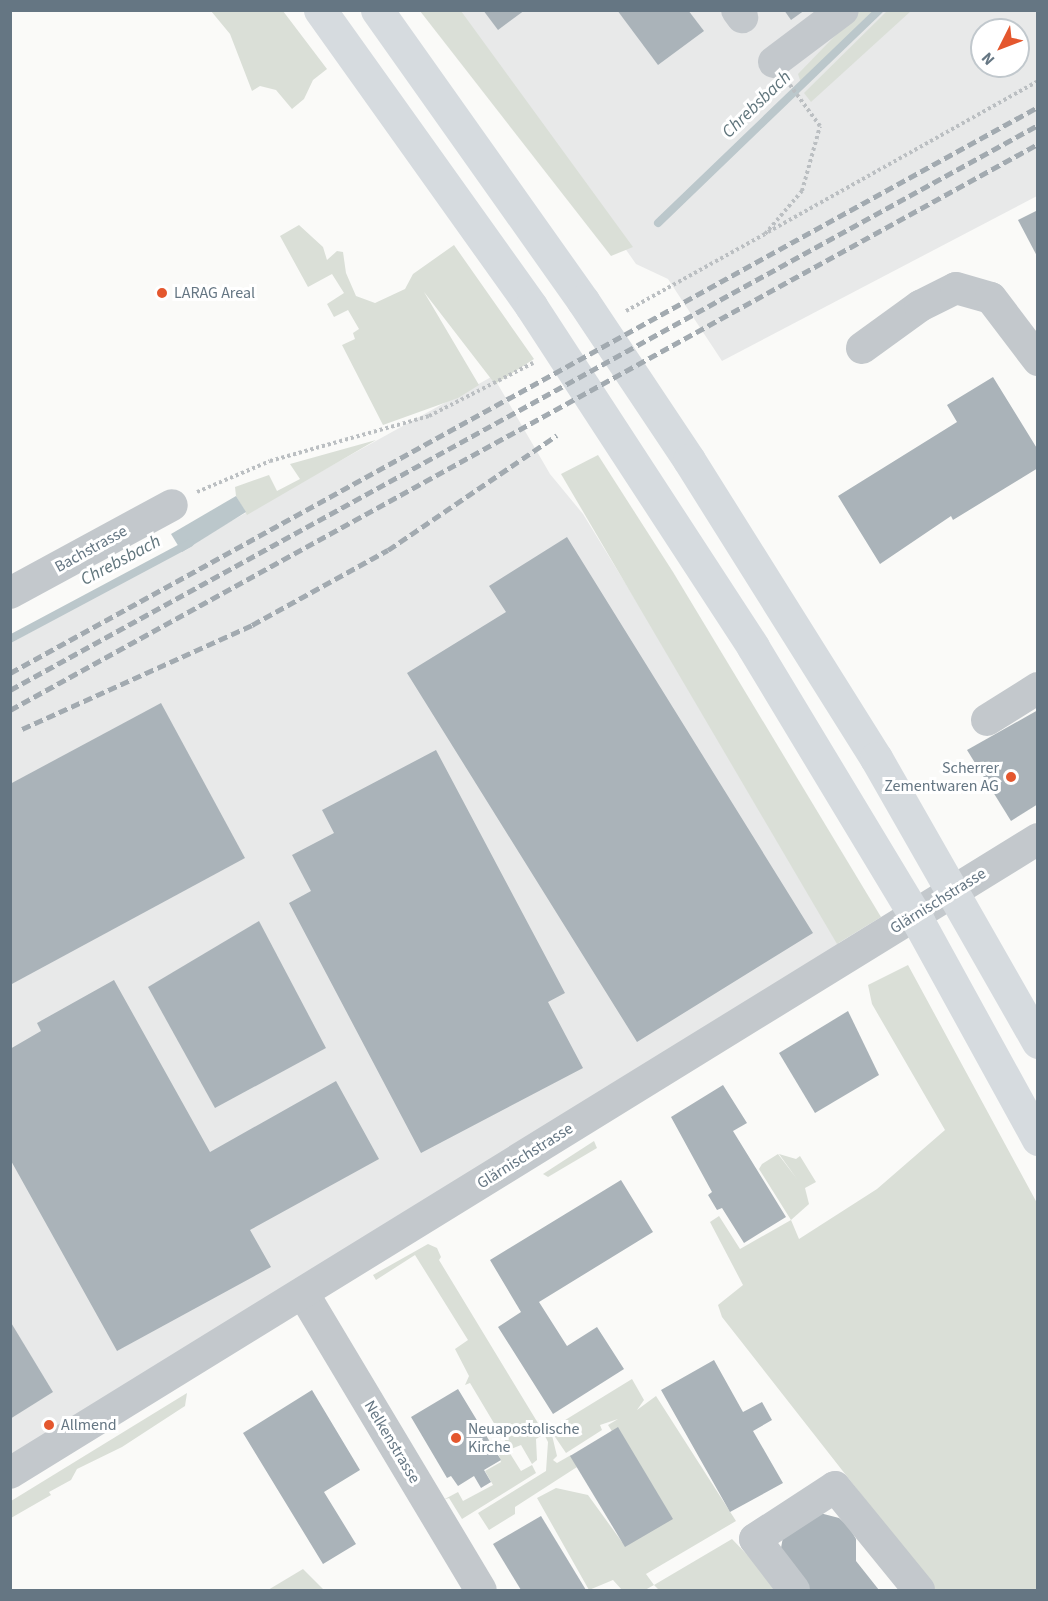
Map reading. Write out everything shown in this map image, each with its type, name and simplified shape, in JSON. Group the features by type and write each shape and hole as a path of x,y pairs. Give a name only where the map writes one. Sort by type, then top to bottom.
{"highway":[{"path":"320,10 531,306 753,647 912,911 1038,1139"},
{"path":"377,10 583,301 745,547 876,758 1038,1042"}],"street":[{"path":"781,73 843,10"},
{"path":"862,348 920,306 956,288 991,298 1038,360"},
{"name":"Bachstrasse","path":"10,593 172,505"},
{"path":"987,720 1038,688"},
{"name":"Glärnischstrasse","path":"10,1473 1026,846"},
{"name":"Nelkenstrasse","path":"303,1293 481,1590"},
{"path":"794,1590 755,1539 835,1486 919,1590"}],"path":[{"path":"765,234 802,191 820,126 781,73"},
{"path":"672,285 1038,81"},
{"path":"172,505 270,461 429,416 495,384"}],"shaded area":[{"path":"888,10 911,11 811,102 804,93"},
{"path":"211,11 283,11 327,69 313,80 304,99 292,109 276,90 260,86 252,91 230,34"},
{"path":"420,11 461,11 633,247 611,256"},
{"path":"459,11 1037,11 1037,196 722,361 668,279 636,264"},
{"path":"859,11 880,11 802,86 798,74"},
{"path":"299,225 323,247 327,260 337,251 343,252 346,273 356,296 375,303 405,289 413,274 454,245 534,359 495,384 424,292 479,385 458,398 383,425 342,345 355,339 353,333 359,329 348,310 334,317 327,304 344,293 332,274 308,287 280,236"},
{"path":"493,376 550,474 583,514 822,905 846,959 11,1473 11,643"},
{"path":"376,440 247,515 236,496 235,487 269,475 277,491 300,479 290,464"},
{"path":"598,455 673,572 881,917 837,944 561,474"},
{"path":"236,496 246,512 182,552 171,534"},
{"path":"908,965 1037,1203 1037,1590 936,1590 722,1317 718,1305 743,1285 710,1222 719,1216 740,1249 791,1220 799,1239 877,1189 945,1130 872,1004 868,985"},
{"path":"594,1141 597,1148 548,1177 543,1174"},
{"path":"778,1154 797,1179 779,1154 796,1159 800,1156 816,1182 805,1188 809,1204 791,1220 759,1169 762,1164"},
{"path":"428,1244 437,1248 441,1257 439,1260 544,1433 632,1379 644,1400 637,1410 656,1396 736,1521 646,1574 654,1585 645,1590 622,1590 613,1580 589,1590 537,1498 556,1488 588,1495 622,1542 644,1481 608,1425 618,1419 600,1425 602,1430 566,1453 551,1431 557,1456 553,1460 557,1463 571,1455 577,1467 515,1507 515,1514 489,1530 478,1513 546,1471 548,1442 544,1434 536,1439 537,1460 532,1464 521,1445 511,1449 470,1383 465,1385 469,1376 455,1349 468,1340 415,1255 376,1280 373,1275"},
{"path":"187,1393 185,1406 122,1447 77,1469 71,1480 49,1492 51,1495 11,1518 11,1501"},
{"path":"506,1447 521,1471 532,1465 536,1473 462,1519 449,1498 443,1500 458,1492 463,1501 493,1485 485,1471 501,1462 498,1452"},
{"path":"732,1539 781,1590 659,1590 654,1585"},
{"path":"303,1569 324,1590 268,1590"}],"building":[{"path":"483,10 525,10 498,30"},
{"path":"617,10 688,10 704,31 658,65"},
{"path":"784,10 805,10 791,20"},
{"path":"1038,210 1038,258 1018,220"},
{"path":"993,377 1038,450 1038,468 953,520 951,516 880,564 838,496 957,422 947,405"},
{"path":"567,537 813,933 637,1042 407,673 506,612 489,586"},
{"path":"161,703 245,858 10,985 10,784"},
{"name":"Scherrer Zementwaren AG","path":"1038,710 1038,804 1011,821 967,750"},
{"path":"436,750 565,993 548,1002 583,1068 421,1153 289,903 311,891 292,855 334,833 322,810"},
{"path":"259,921 326,1048 215,1108 148,987"},
{"path":"114,980 210,1152 336,1081 379,1159 250,1230 271,1267 117,1351 10,1159 10,1049 41,1031 37,1023"},
{"path":"848,1011 879,1075 815,1113 779,1053"},
{"path":"723,1085 747,1123 733,1131 786,1217 744,1243 722,1208 717,1210 708,1195 712,1192 671,1117"},
{"path":"621,1180 653,1232 539,1302 567,1346 597,1327 624,1369 553,1414 498,1327 521,1312 490,1260"},
{"path":"10,1321 53,1392 10,1419"},
{"path":"714,1360 743,1412 762,1402 772,1420 753,1431 783,1483 730,1512 661,1390"},
{"name":"Neuapostolische Kirche","path":"458,1389 501,1460 484,1470 491,1482 481,1488 474,1476 458,1486 451,1476 447,1478 411,1417"},
{"path":"312,1390 360,1470 324,1492 356,1544 323,1564 243,1433"},
{"path":"618,1427 673,1519 625,1547 570,1456"},
{"path":"816,1512 839,1518 849,1527 856,1539 856,1561 879,1590 796,1590 781,1548 783,1537"},
{"path":"541,1516 586,1590 521,1590 493,1544"}],"waterway":[{"name":"Chrebsbach","path":"658,223 879,10"},
{"name":"Chrebsbach","path":"10,639 190,543"}],"railway":[{"path":"10,673 1038,107"},
{"path":"10,690 1038,125"},
{"path":"10,710 1038,144"},
{"path":"22,729 252,625 388,550 557,435"}],"place":[{"name":"LARAG Areal","path":"162,293"},
{"name":"Scherrer Zementwaren AG","path":"1011,777"},
{"name":"Allmend","path":"49,1425"},
{"name":"Neuapostolische Kirche","path":"456,1438"}]}
